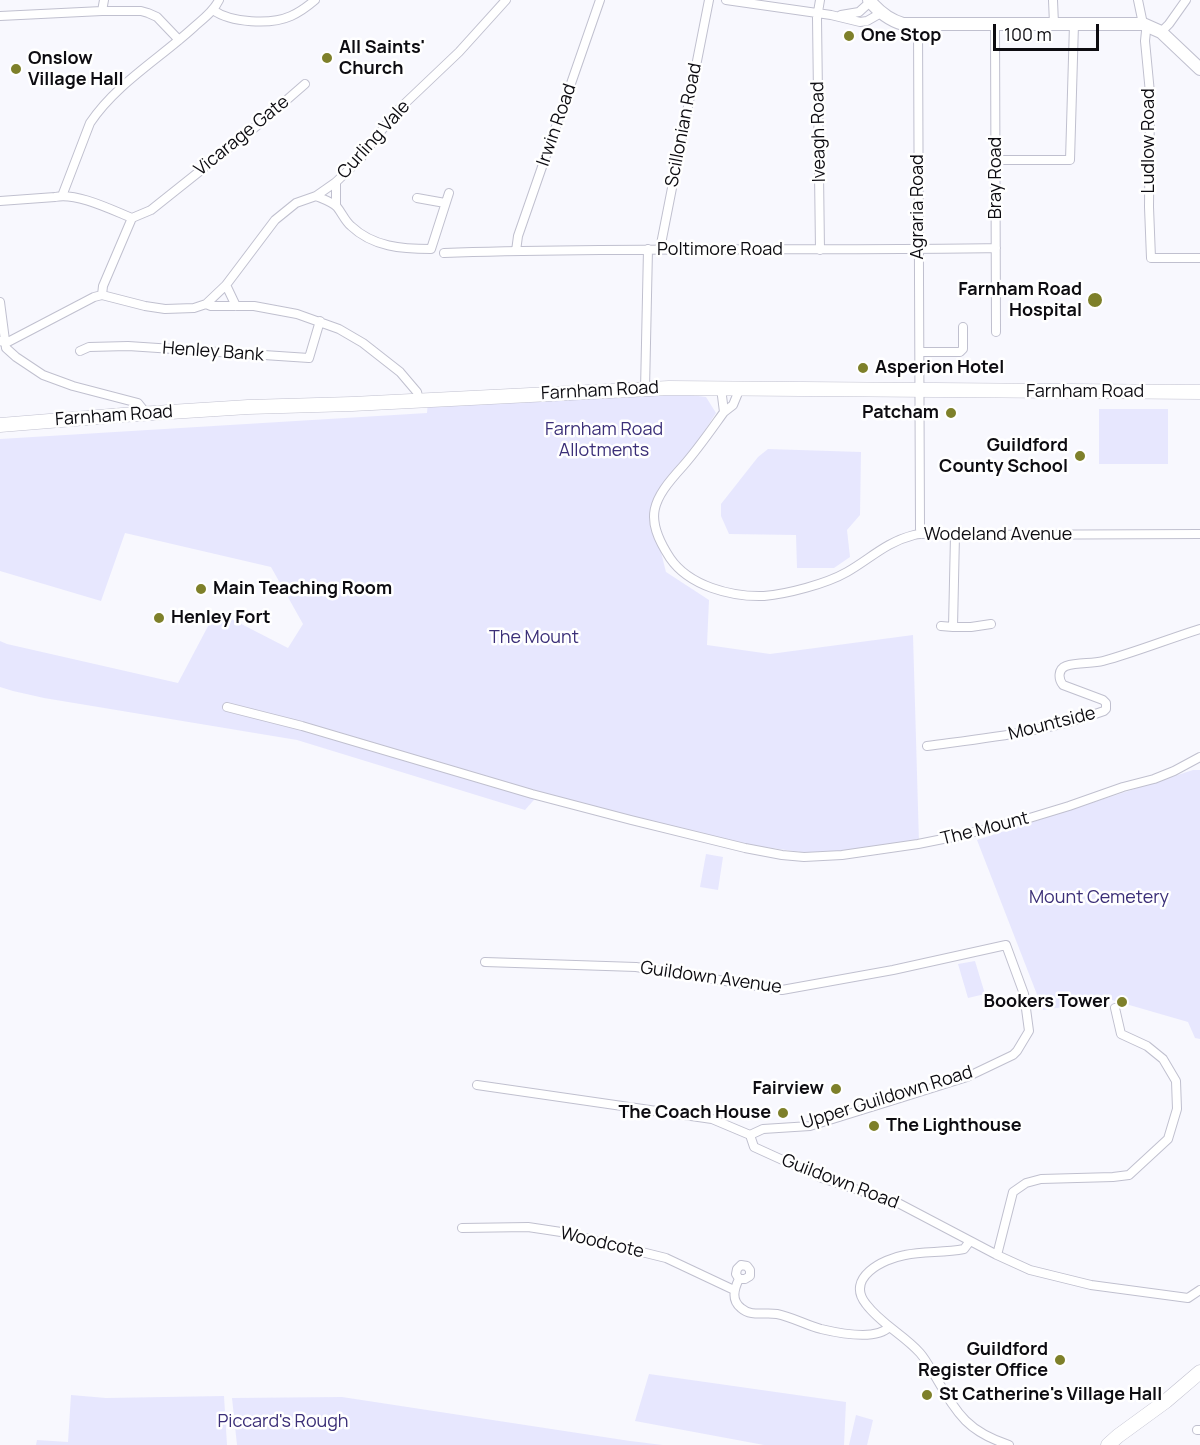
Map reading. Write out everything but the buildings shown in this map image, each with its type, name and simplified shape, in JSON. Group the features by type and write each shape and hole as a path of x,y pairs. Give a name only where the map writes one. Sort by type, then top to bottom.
{"main road":[{"name":"Farnham Road","path":"0,425 248,407 669,388 1200,392"},
{"path":"1108,1445 1200,1372"}],"street":[{"path":"102,11 105,0"},
{"path":"62,196 95,115 116,93 213,10 219,0"},
{"path":"213,10 233,19 274,20 291,16 315,0"},
{"name":"Curling Vale","path":"206,304 226,285 274,220 296,203 316,196 336,182 360,159 398,110 459,52 506,0"},
{"name":"Irwin Road","path":"516,251 518,236 600,0"},
{"name":"Scillonian Road","path":"660,249 709,0"},
{"path":"726,0 831,15 860,22 874,18 881,13"},
{"name":"Iveagh Road","path":"820,0 818,13 820,250"},
{"path":"1053,0 1054,24"},
{"name":"Ludlow Road","path":"1138,0 1146,30 1150,93 1151,258 1200,258"},
{"path":"1161,33 1186,0"},
{"path":"831,15 855,14 860,12 869,1 881,13 896,22 918,25 1145,24 1161,33 1200,68"},
{"path":"0,16 141,11 157,17 179,40"},
{"name":"Bray Road","path":"995,24 996,332"},
{"path":"996,160 1070,160 1074,24"},
{"name":"Agraria Road","path":"918,25 920,529 922,534"},
{"name":"Vicarage Gate","path":"132,218 151,210 259,124 305,84"},
{"path":"336,182 336,206"},
{"path":"316,196 336,206 350,225 364,237 392,247 431,249 449,193"},
{"path":"0,201 62,196 96,203 132,218 103,286 102,295"},
{"path":"417,198 446,203"},
{"name":"Poltimore Road","path":"444,253 648,249 996,248"},
{"path":"645,390 648,249"},
{"path":"226,285 236,306"},
{"path":"3,342 102,295 165,309 183,309 206,304 255,306 320,321 363,342 400,372 417,392 419,400"},
{"path":"0,302 3,342 6,348 29,367 73,386 138,403 146,413"},
{"name":"Henley Bank","path":"80,351 89,347 128,346 309,358 320,321"},
{"path":"920,352 960,352 963,349 963,327"},
{"path":"721,388 724,412"},
{"name":"Wodeland Avenue","path":"740,388 733,405 724,412 661,492 656,505 654,524 661,544 676,567 699,583 730,594 764,596 803,589 846,573 888,544 913,535 1200,534"},
{"path":"953,627 955,535"},
{"path":"941,626 971,627 992,624"},
{"name":"Mountside","path":"927,746 1006,736 1075,721 1104,711 1106,706 1103,700 1063,686 1059,677 1066,666 1102,662 1200,629"},
{"name":"The Mount","path":"227,707 302,726 576,806 736,846 804,857 842,855 918,844 1023,820 1155,778 1200,757"},
{"name":"Guildown Avenue","path":"484,962 636,967 782,990 893,970 1006,945"},
{"name":"Upper Guildown Road","path":"750,1135 763,1129 810,1126 967,1077 1013,1054 1029,1030 1024,994 1006,945"},
{"path":"997,1255 1013,1192 1026,1183 1041,1179 1113,1178 1129,1175 1168,1139 1177,1109 1176,1081 1163,1059 1147,1046 1121,1034 1115,1008"},
{"name":"Guildown Road","path":"477,1085 712,1119 750,1135 754,1147 822,1178 900,1204 1030,1270 1091,1285 1188,1298 1200,1290"},
{"name":"Woodcote","path":"462,1228 528,1227 561,1232 666,1258 734,1290"},
{"path":"970,1241 964,1250 906,1254 894,1258 866,1273 861,1282 860,1294 866,1304 889,1327 909,1341 921,1354 961,1418 978,1431 1009,1445"},
{"path":"739,1279 734,1290 734,1298 739,1307 748,1313 776,1314 822,1329 851,1334 877,1334 889,1327"}],"green space":[{"name":"The Mount","path":"669,392 706,397 716,413 682,466 661,492 654,524 666,572 709,600 707,645 770,654 913,635 919,843 817,854 748,845 540,793 525,810 297,740 44,698 0,687 0,641 178,683 216,611 288,648 303,624 271,567 125,533 101,601 0,571 0,439 427,413 428,401"},
{"path":"1099,409 1168,409 1168,464 1099,464"},
{"path":"768,449 861,452 860,515 847,530 850,557 834,568 797,568 796,535 729,534 721,516 721,504 758,457"},
{"name":"Mount Cemetery","path":"1193,770 1200,770 1200,1039 1195,1038 1188,1022 1112,1000 1043,1010 977,840"},
{"path":"706,854 723,857 718,890 700,887"},
{"path":"975,961 985,994 968,998 958,964"},
{"path":"649,1374 846,1402 844,1445 764,1445 635,1421"},
{"path":"71,1395 106,1398 224,1396 227,1445 36,1445 37,1440 68,1442"},
{"name":"Piccard's Rough","path":"342,1397 663,1445 237,1445 232,1398"},
{"path":"856,1415 873,1420 867,1445 849,1445"}],"place":[{"name":"One Stop","path":"849,36"},
{"name":"All Saints' Church","path":"327,58"},
{"name":"Onslow Village Hall","path":"16,69"},
{"name":"Farnham Road Hospital","path":"1095,300"},
{"name":"Asperion Hotel","path":"863,368"},
{"name":"Patcham","path":"951,413"},
{"name":"Guildford County School","path":"1080,456"},
{"name":"Main Teaching Room","path":"201,589"},
{"name":"Henley Fort","path":"159,618"},
{"name":"Bookers Tower","path":"1122,1002"},
{"name":"Fairview","path":"836,1089"},
{"name":"The Coach House","path":"783,1113"},
{"name":"The Lighthouse","path":"874,1126"},
{"name":"Guildford Register Office","path":"1060,1360"},
{"name":"St Catherine's Village Hall","path":"927,1395"}],"park label":[{"name":"Farnham Road Allotments","path":"604,440"}]}
